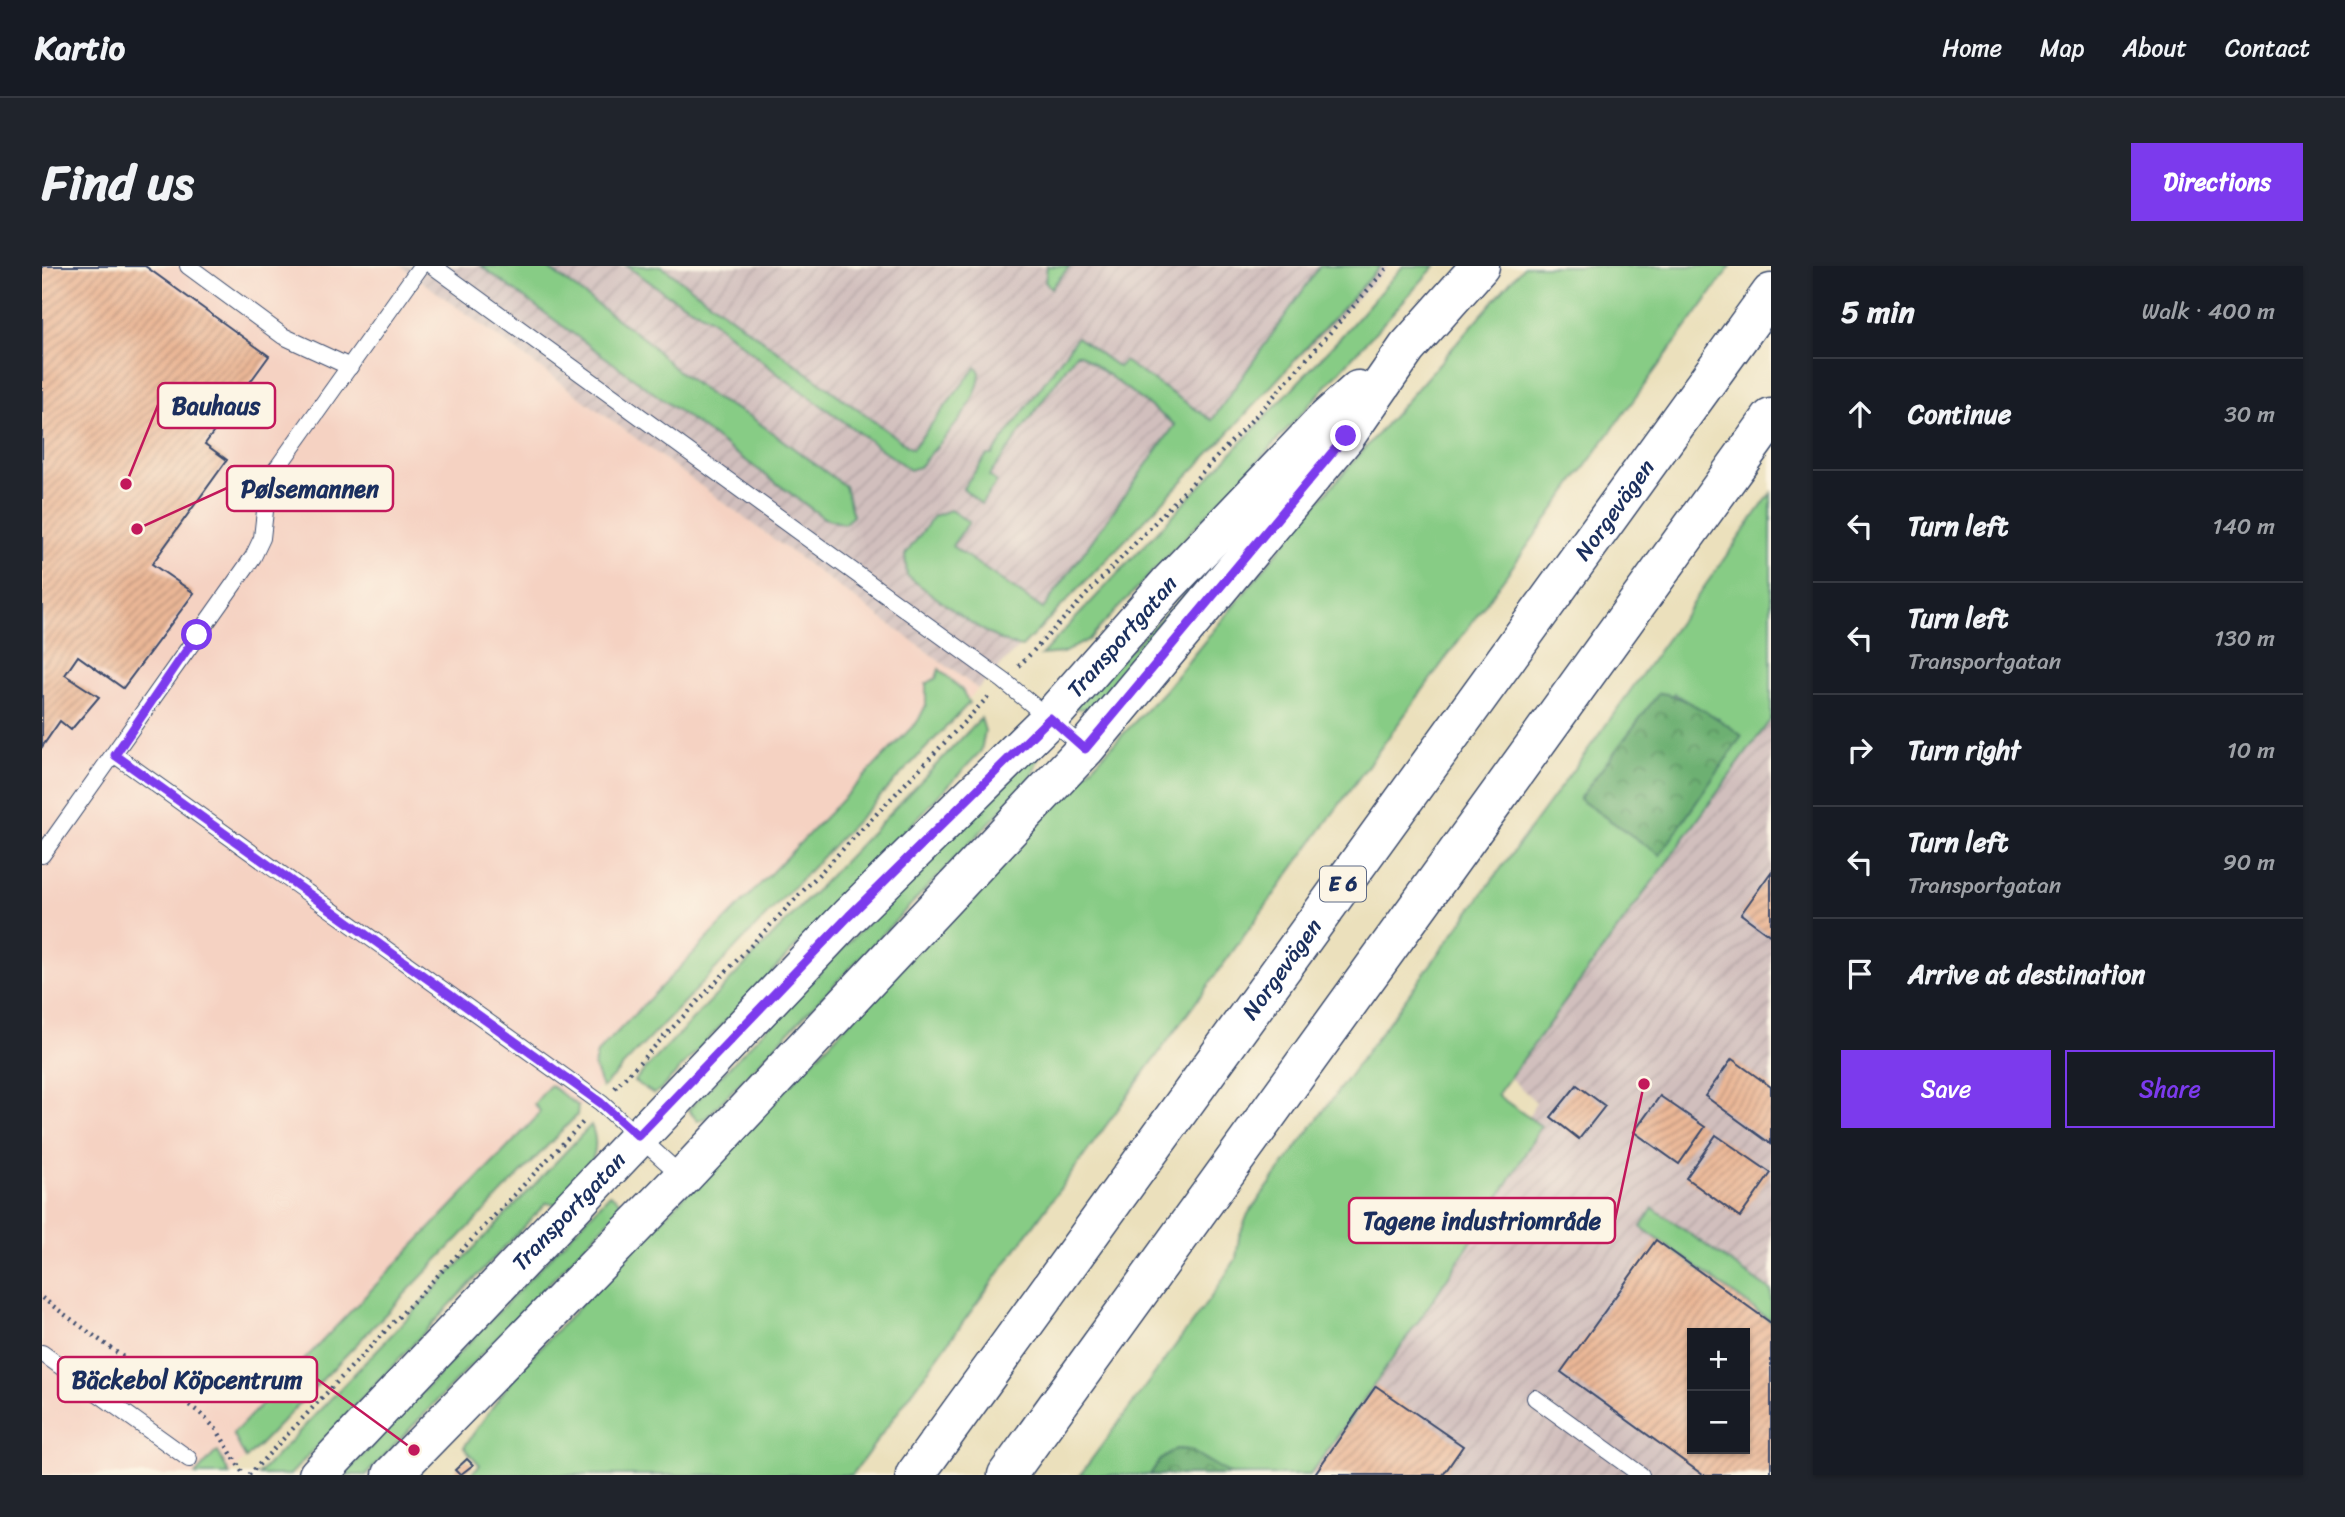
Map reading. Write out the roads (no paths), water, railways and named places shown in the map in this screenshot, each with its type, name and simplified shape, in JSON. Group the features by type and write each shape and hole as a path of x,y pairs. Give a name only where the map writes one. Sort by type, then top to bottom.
{"main road":[{"name":"Transportgatan","path":"392,1475 683,1177 1085,749 1346,436 1407,348 1480,266"},
{"name":"Norgevägen","path":"915,1475 1771,293"},
{"name":"Transportgatan","path":"318,1475 849,916 1050,718 1168,584 1325,420 1407,348"},
{"path":"1007,1475 1771,418"}],"lane":[{"path":"188,266 284,335 350,367"},
{"path":"42,855 253,557 262,538 268,484 421,266"},
{"path":"433,266 1004,681 1085,749"},
{"path":"115,755 601,1103 683,1177"},
{"path":"42,1353 189,1459"},
{"path":"1535,1398 1641,1475"}],"place":[{"name":"Bauhaus","path":"126,484"},
{"name":"Pølsemannen","path":"137,529"},
{"name":"Tagene industriområde","path":"1644,1084"},
{"name":"Bäckebol Köpcentrum","path":"414,1450"}]}
